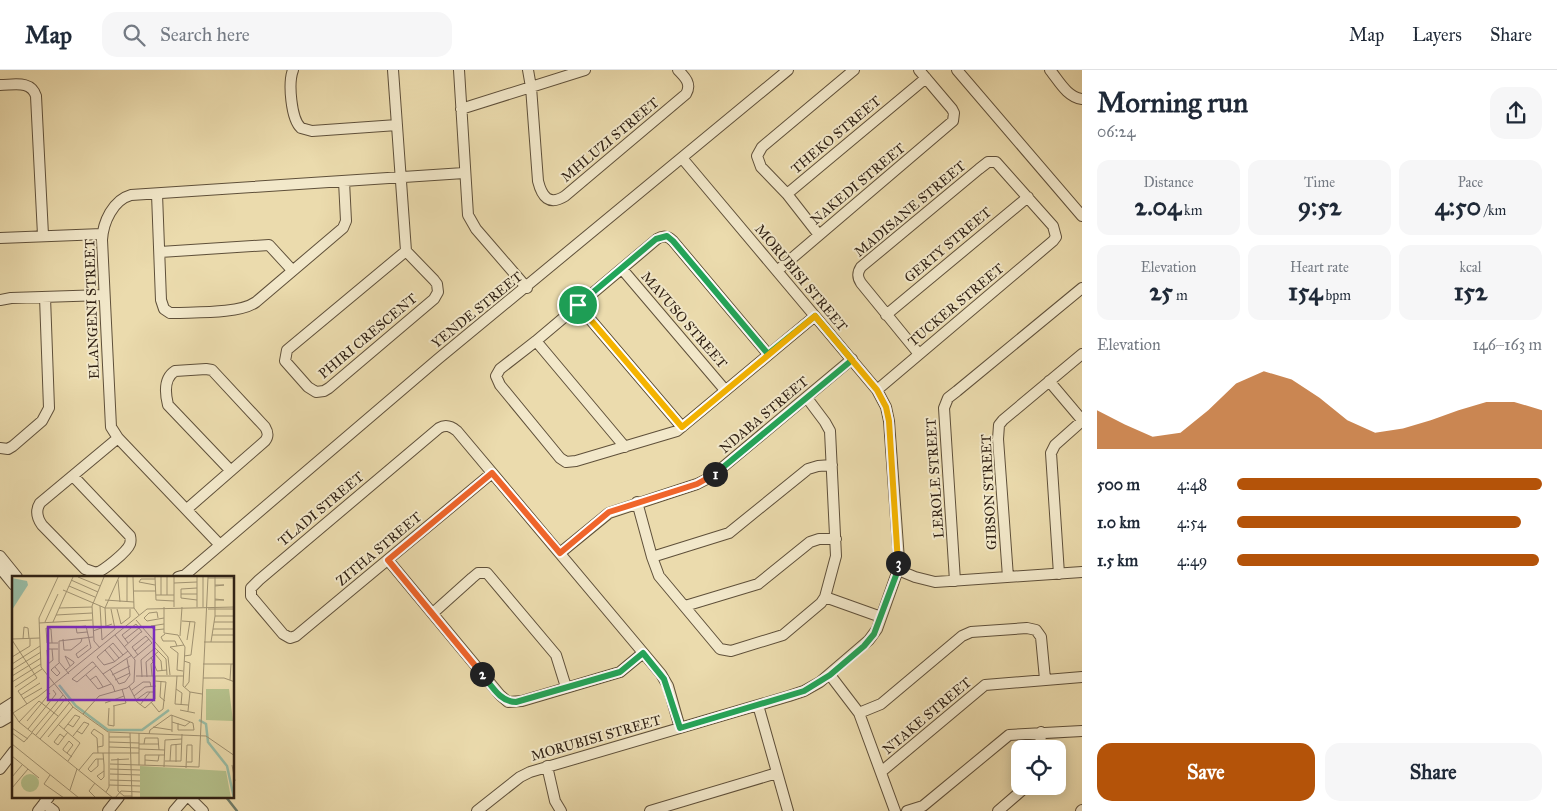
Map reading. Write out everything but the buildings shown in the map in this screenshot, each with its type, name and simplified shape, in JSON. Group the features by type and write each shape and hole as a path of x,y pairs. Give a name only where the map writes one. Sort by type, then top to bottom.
{"street":[{"path":"294,70 291,78 293,113 297,125 301,128 312,131 397,125"},
{"path":"392,70 406,251"},
{"path":"459,70 464,173 470,220 526,288"},
{"path":"528,70 531,86"},
{"path":"461,109 585,70"},
{"name":"MHLUZI STREET","path":"531,86 540,190 546,198 555,200 565,196 686,94 688,83 678,70"},
{"name":"YENDE STREET","path":"182,576 438,360 788,70"},
{"path":"819,235 787,194 762,167 758,160 759,151 854,70"},
{"path":"957,70 1082,216"},
{"path":"1050,70 1070,94 1082,99"},
{"name":"THEKO STREET","path":"787,194 922,74"},
{"name":"NAKEDI STREET","path":"777,271 950,125 954,118 952,109 922,74"},
{"path":"0,85 24,84 31,87 36,96 43,235"},
{"name":"MORUBISI STREET","path":"477,811 525,774 804,691 830,675 869,640 877,629 898,570 889,421 886,407 877,390 682,158"},
{"name":"MADISANE STREET","path":"919,354 858,279 861,267 985,164 992,162 1000,164 1028,197"},
{"name":"ELANGENI STREET","path":"220,544 118,438 110,423 102,234 108,216 122,199 131,195 464,173"},
{"path":"157,194 162,306 170,313 238,310 256,302 345,225 344,181"},
{"name":"TUCKER STREET","path":"877,390 1054,241 1056,237 1055,229 1028,197"},
{"name":"GERTY STREET","path":"886,314 1028,197"},
{"path":"0,238 102,234"},
{"path":"768,354 673,241 664,236 656,239 536,341 500,369 496,376 500,385 560,458 566,462 576,461 673,433 815,316"},
{"path":"160,252 269,245 292,270"},
{"name":"PHIRI CRESCENT","path":"406,251 434,280 438,288 438,295 329,388 320,392 312,390 288,366 285,357 287,350 406,251"},
{"name":"MAVUSO STREET","path":"622,269 725,390"},
{"name":"LEROLE STREET","path":"955,581 945,403 1082,288"},
{"path":"0,300 104,295"},
{"path":"0,448 8,449 13,446 42,422 49,408 45,297"},
{"path":"578,305 682,427"},
{"path":"536,341 625,447"},
{"name":"GIBSON STREET","path":"1008,577 998,430 1003,420 1082,354"},
{"name":"NDABA STREET","path":"560,553 609,512 697,484 712,477 852,360"},
{"path":"187,509 230,470 266,441 268,436 267,430 212,370 206,368 175,371 167,380 166,394 168,405 230,470"},
{"path":"1049,381 1082,421 1055,444 1051,453 1059,574"},
{"path":"637,502 652,557 660,576 717,646 723,650 731,651 788,633 818,607 824,597 835,564 836,539 828,426 807,398"},
{"name":"TLADI STREET","path":"282,634 251,596 250,592 254,584 439,428 446,425 457,431 492,473"},
{"path":"73,476 125,530 131,540 127,549 104,569 96,573 85,569 42,525 37,516 38,507 40,503 118,438"},
{"path":"652,557 724,536 808,469 832,465"},
{"path":"492,473 664,679 680,728"},
{"name":"ZITHA STREET","path":"282,634 290,638 296,636 492,473"},
{"path":"685,606 758,584 810,542 820,539 836,539"},
{"path":"0,556 16,576"},
{"path":"388,560 505,701 522,701 566,686 620,672 643,653"},
{"path":"0,568 12,583"},
{"path":"898,570 935,582 1082,572"},
{"path":"432,612 478,573 487,573 556,655 566,686"},
{"path":"824,597 881,616"},
{"path":"859,713 882,704 962,636 972,632 1027,628 1036,630 1041,637 1045,679"},
{"path":"830,675 859,713 895,811"},
{"name":"NTAKE STREET","path":"881,772 985,685 1082,677"},
{"path":"0,711 12,703"},
{"path":"758,705 788,811"},
{"path":"0,722 12,715"},
{"path":"907,811 923,806 1006,736 1041,732 1082,731"},
{"path":"1041,732 1041,740"},
{"path":"0,769 12,754"},
{"path":"547,766 555,801 561,811"},
{"path":"650,811 777,773"},
{"path":"998,811 1017,795"},
{"path":"108,811 118,798"},
{"path":"174,811 191,798 203,811"},
{"path":"44,804 54,811"}],"waterway":[{"path":"227,798 237,811"}],"route":[{"path":"578,305 656,239 667,236 768,354 815,316 852,360 712,477 697,484 609,512 560,553 492,473 388,560 500,696 508,702 522,701 566,686 620,672 643,653 661,674 668,686 680,728 789,696 804,691 820,682 864,646 874,634 898,570 889,421 886,407 877,390 847,354 815,316 682,427 578,305"}]}
